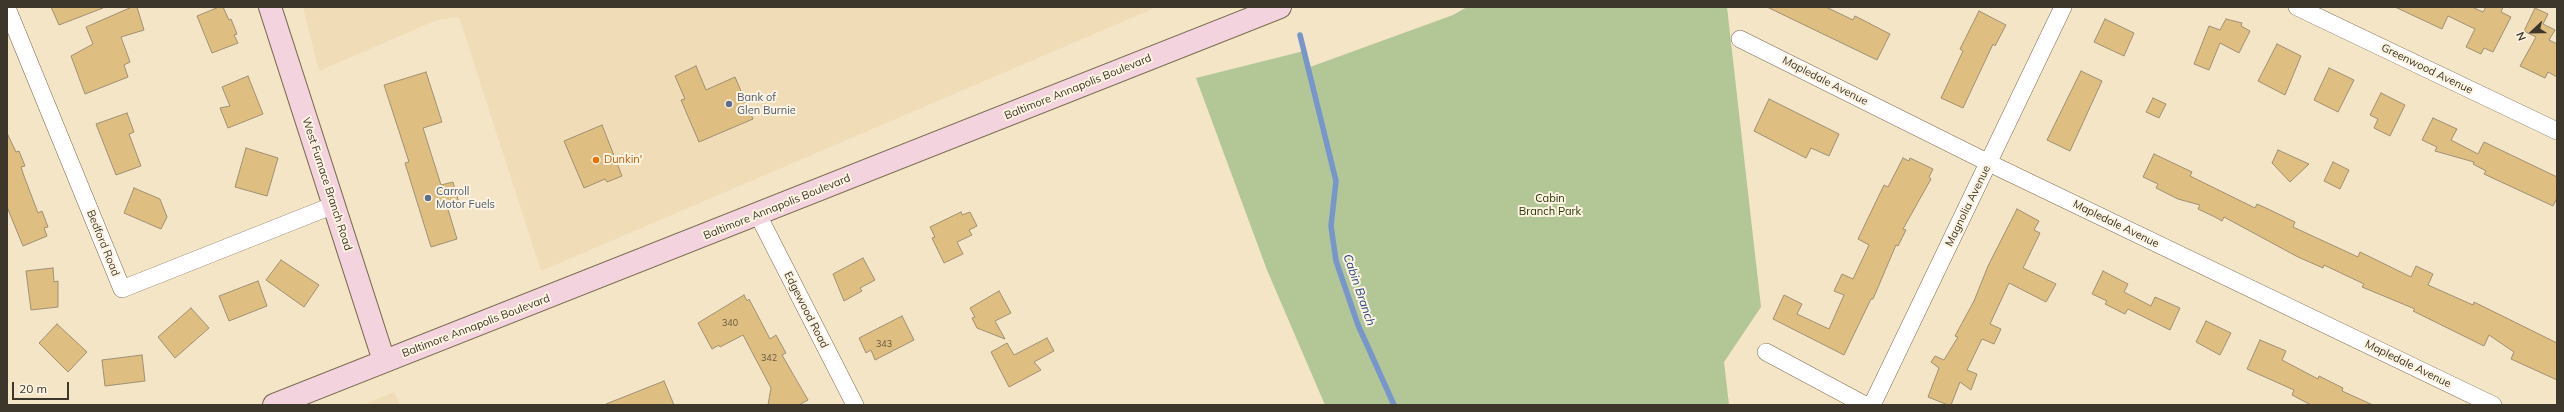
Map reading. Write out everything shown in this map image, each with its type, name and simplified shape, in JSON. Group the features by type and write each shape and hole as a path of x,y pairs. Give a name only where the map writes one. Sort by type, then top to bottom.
{"main road":[{"name":"West Furnace Branch Road","path":"270,7 384,361"},
{"name":"Baltimore Annapolis Boulevard","path":"274,405 758,215 1280,7"}],"street":[{"name":"Magnolia Avenue","path":"1872,405 2063,7"},
{"name":"Greenwood Avenue","path":"2297,7 2557,131"},
{"name":"Bedford Road","path":"7,8 122,289 334,205"},
{"name":"Mapledale Avenue","path":"1740,39 1988,163 2493,405"},
{"name":"Edgewood Road","path":"758,215 855,405"},
{"path":"1766,352 1865,405"}],"shaded area":[{"path":"303,7 1157,7 541,271 459,17 437,20 319,71"},
{"path":"394,392 400,405 363,405"}],"green space":[{"name":"Cabin Branch Park","path":"1467,7 1727,7 1761,307 1724,362 1729,405 1325,405 1267,270 1196,78 1304,51 1310,67 1453,15"}],"building":[{"path":"51,7 103,7 103,8 59,25"},
{"path":"132,7 137,7 144,30 121,37 130,62 124,65 128,77 85,94 71,56 93,44 86,27"},
{"path":"219,7 223,7 229,20 231,19 237,34 234,35 238,43 212,53 197,16"},
{"path":"1767,7 1826,7 1853,20 1855,16 1890,34 1877,60"},
{"path":"2395,7 2472,7 2483,12 2486,7 2503,7 2501,12 2511,17 2493,52 2484,48 2481,54 2466,47 2475,29 2448,16 2442,29"},
{"path":"2535,8 2548,14 2543,24 2555,30 2549,40 2557,44 2557,77 2548,72 2545,78 2520,66 2536,37 2524,31"},
{"path":"1979,11 2006,25 1995,46 1993,44 1963,108 1941,98 1963,51 1960,49"},
{"path":"2105,19 2134,33 2124,56 2094,42"},
{"path":"2226,19 2242,23 2241,26 2250,31 2239,53 2220,43 2209,70 2194,64 2209,26 2220,30"},
{"path":"2277,44 2301,56 2285,95 2258,81"},
{"path":"696,66 706,90 735,77 753,119 699,142 681,100 685,99 675,76"},
{"path":"2329,68 2354,80 2338,112 2314,100"},
{"path":"2081,71 2102,81 2070,151 2047,140"},
{"path":"426,72 442,122 423,128 441,185 453,182 459,203 447,206 457,239 431,247 405,163 409,162 384,85"},
{"path":"248,76 263,114 228,128 220,108 230,106 222,87"},
{"path":"2381,93 2405,105 2390,136 2374,128 2378,119 2370,115"},
{"path":"2153,98 2166,104 2159,118 2146,112"},
{"path":"1769,99 1839,134 1829,156 1811,148 1806,158 1754,131"},
{"path":"127,113 134,132 129,134 141,166 116,175 96,124"},
{"path":"2433,118 2457,129 2451,140 2478,154 2484,142 2557,177 2557,198 2553,206 2484,174 2486,171 2473,164 2474,162 2435,151 2437,147 2422,140"},
{"path":"602,125 622,176 607,182 605,179 584,188 564,141"},
{"path":"7,133 16,152 19,151 25,166 21,167 38,213 42,211 48,227 44,228 47,236 23,246 7,207"},
{"path":"246,148 278,158 267,196 235,187"},
{"path":"2278,150 2309,164 2290,182 2272,163"},
{"path":"2154,154 2192,172 2190,176 2255,208 2257,204 2295,222 2293,227 2358,257 2360,252 2411,277 2416,266 2433,274 2428,285 2473,305 2474,302 2557,343 2557,380 2511,359 2514,352 2489,335 2484,346 2413,311 2415,309 2362,287 2364,284 2324,265 2323,268 2298,257 2224,217 2222,221 2198,209 2200,205 2178,199 2156,188 2158,184 2143,177"},
{"path":"1903,158 1909,161 1910,158 1933,169 1929,177 1931,179 1903,229 1906,230 1898,246 1896,245 1873,299 1871,299 1844,355 1773,319 1784,295 1802,304 1797,314 1829,329 1844,295 1834,291 1842,274 1853,279 1869,245 1858,239 1884,185 1888,187"},
{"path":"2333,162 2349,170 2340,189 2324,181"},
{"path":"134,188 160,199 167,217 161,229 124,213"},
{"path":"2017,209 2039,221 2034,230 2040,233 2023,268 2056,284 2046,302 2009,283 1990,324 2001,329 1994,344 1982,339 1967,370 1977,374 1971,390 1960,382 1951,405 1928,397 1939,368 1931,362 1935,356 1944,360 1958,337 1955,336 1974,301 1988,266"},
{"path":"961,212 962,215 970,212 977,226 969,230 972,235 957,242 963,254 944,263 932,238 935,237 930,227"},
{"path":"863,258 875,280 860,288 862,291 844,301 833,274"},
{"path":"281,260 319,285 304,307 266,280"},
{"path":"53,268 54,282 58,281 58,307 31,310 26,271"},
{"path":"2103,271 2128,284 2124,292 2151,306 2155,297 2180,308 2170,330 2128,309 2125,314 2105,304 2107,301 2092,294"},
{"path":"258,281 267,306 229,321 219,296"},
{"path":"999,291 1011,313 995,321 1005,339 977,328 972,318 975,317 970,308"},
{"path":"744,295 747,301 749,299 770,339 776,335 786,353 782,355 808,400 799,405 768,405 771,388 743,335 720,347 719,345 712,349 698,323"},
{"path":"191,308 209,328 175,358 158,337"},
{"path":"902,316 914,340 875,360 871,350 866,353 859,338"},
{"path":"2206,321 2231,333 2220,355 2196,342"},
{"path":"57,324 87,352 68,372 39,343"},
{"path":"1047,338 1054,351 1034,362 1041,370 1009,387 991,352 1007,343 1014,355"},
{"path":"2260,340 2286,351 2282,360 2318,379 2319,376 2343,388 2342,391 2373,405 2311,405 2292,395 2294,390 2247,369"},
{"path":"142,355 145,381 105,386 102,360"},
{"path":"664,381 674,405 606,405 606,404"}],"waterway":[{"name":"Cabin Branch","path":"1300,35 1336,181 1331,226 1336,261 1358,325 1394,405"}],"place":[{"name":"Bank of Glen Burnie","path":"729,104"},
{"name":"Dunkin'","path":"596,160"},
{"name":"Carroll Motor Fuels","path":"428,198"}]}
